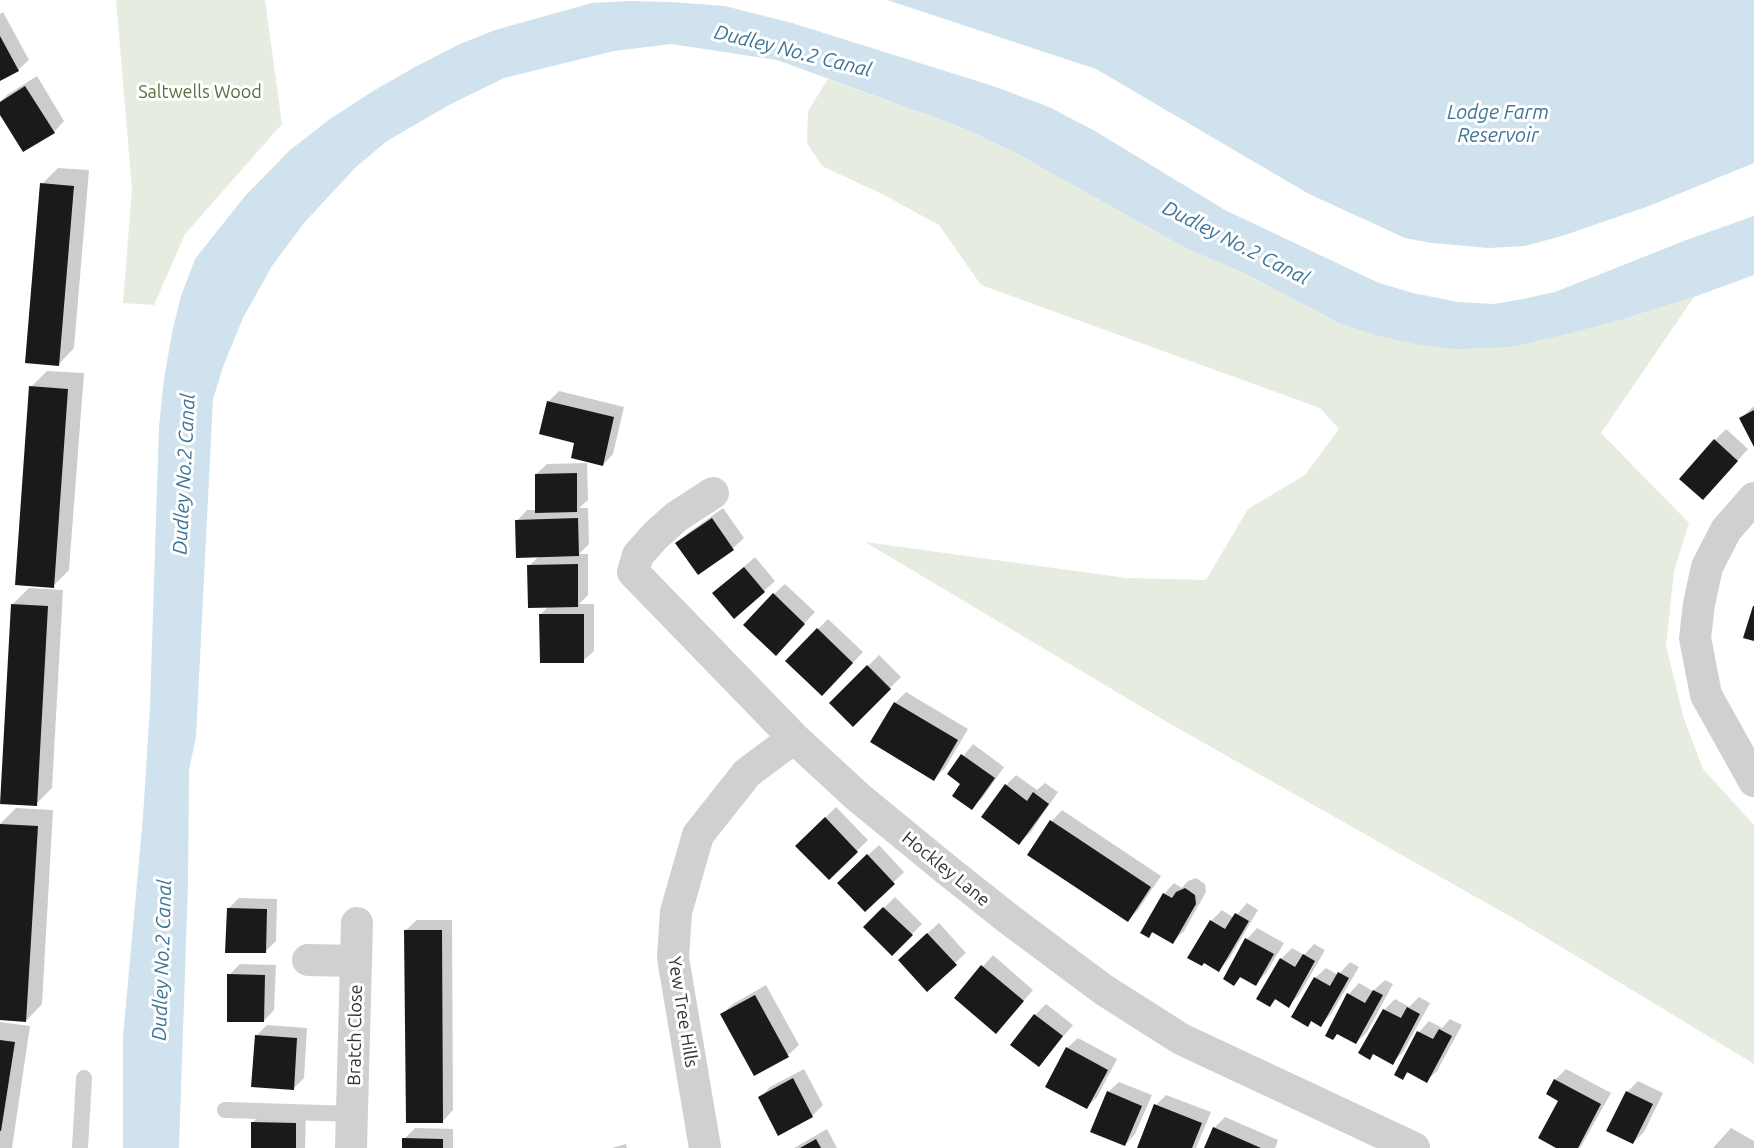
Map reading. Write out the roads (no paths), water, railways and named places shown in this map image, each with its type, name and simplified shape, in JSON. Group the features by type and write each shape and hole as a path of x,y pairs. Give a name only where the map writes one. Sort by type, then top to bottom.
{"street":[{"name":"Hockley Lane","path":"713,493 676,518 656,535 638,555 633,572 794,738 858,797 947,870 1104,990 1181,1039 1414,1148"},
{"path":"1754,498 1726,530 1707,567 1695,638 1706,695 1754,781"},
{"name":"Yew Tree Hills","path":"705,1148 673,958 676,912 698,835 747,773 794,738"},
{"name":"Bratch Close","path":"351,1148 354,1114 357,922"},
{"path":"308,960 356,961"}],"lane":[{"path":"80,1148 84,1078"},
{"path":"225,1110 354,1114"}],"water":[{"name":"Lodge Farm Reservoir","path":"887,0 1754,0 1754,163 1649,206 1562,236 1525,246 1489,248 1431,243 1405,238 1309,194 1096,69"},
{"name":"Dudley No.2 Canal","path":"630,1 725,6 792,23 993,86 1049,107 1095,131 1225,210 1379,283 1413,293 1458,302 1494,304 1555,292 1754,216 1754,275 1623,319 1511,347 1455,349 1419,345 1339,323 1242,272 1189,250 1014,152 963,128 777,60 671,44 614,51 504,78 449,105 387,141 355,168 304,223 272,266 243,318 224,364 213,399 196,737 189,770 188,883 179,1148 123,1148 123,1037 143,817 150,706 159,426 172,333 181,296 195,259 245,196 290,150 330,119 373,91 458,45 495,30 592,3"}],"park label":[{"name":"Saltwells Wood","path":"200,92"}]}
